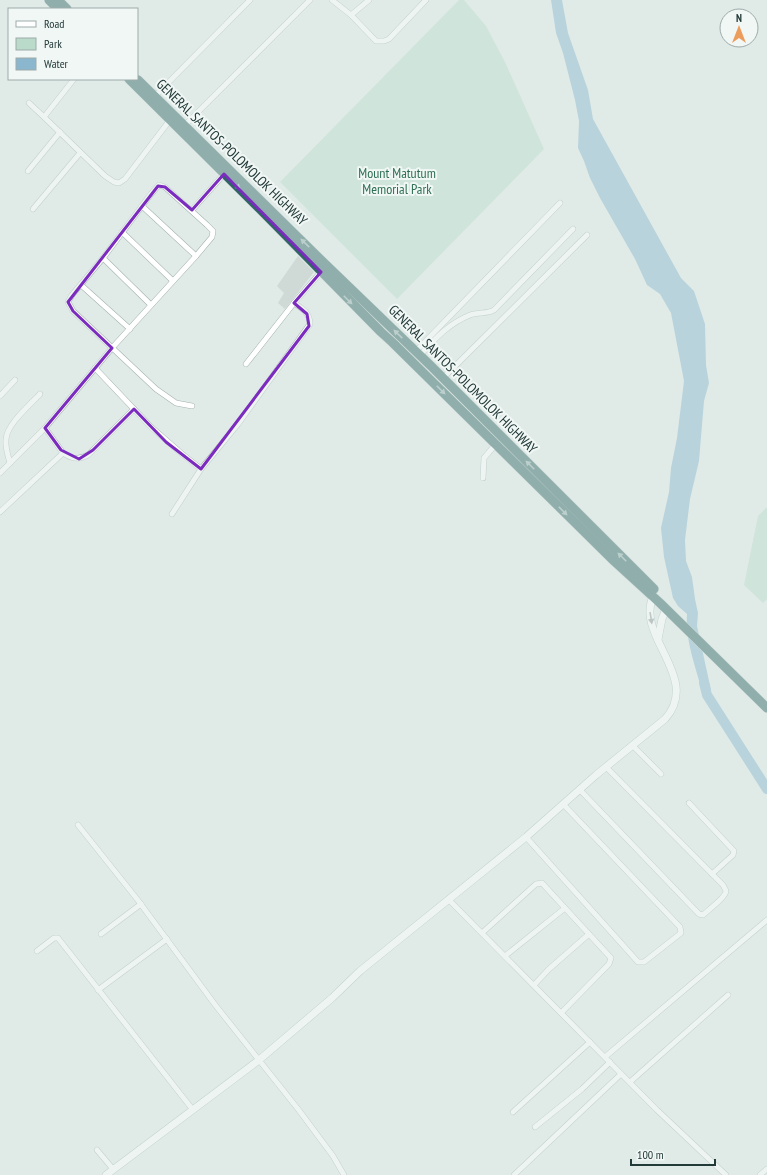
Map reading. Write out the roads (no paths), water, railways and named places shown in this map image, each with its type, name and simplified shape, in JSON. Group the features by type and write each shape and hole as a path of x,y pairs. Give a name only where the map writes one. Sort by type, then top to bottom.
{"highway":[{"path":"49,0 57,8"},
{"path":"58,0 67,8"},
{"path":"130,80 321,272 614,561 666,609 679,618 767,708"},
{"name":"GENERAL SANTOS-POLOMOLOK HIGHWAY","path":"138,80 418,353 679,618"},
{"path":"710,649 767,701"}],"street":[{"path":"155,96 250,0"},
{"path":"184,126 310,0"},
{"path":"332,0 351,16 376,41 384,41 388,39 426,0"},
{"path":"351,16 369,0"},
{"path":"44,117 73,80"},
{"path":"29,103 105,176 114,182 119,183 124,179 170,120"},
{"path":"28,171 60,132"},
{"path":"33,209 80,153"},
{"path":"192,210 224,174"},
{"path":"0,474 45,428 112,348 196,256 213,234 211,228 192,210 161,185 156,188 69,300 70,307 112,348 170,400 184,406 192,406"},
{"path":"418,353 560,203"},
{"path":"142,206 196,256"},
{"path":"418,353 430,345 453,323 474,314 491,312 494,310 573,229"},
{"path":"122,232 173,280"},
{"path":"443,378 587,235"},
{"path":"103,258 151,305"},
{"path":"246,364 294,303 321,272"},
{"path":"81,284 130,329"},
{"path":"172,514 201,469 238,424 310,324 307,314 294,303"},
{"path":"430,345 455,367"},
{"path":"95,368 166,442 201,469"},
{"path":"0,396 15,380"},
{"path":"10,463 6,445 6,434 15,421 40,394"},
{"path":"45,428 68,456 79,459 88,455 134,409"},
{"path":"482,478 484,458 496,444"},
{"path":"0,512 64,452"},
{"path":"106,1175 259,1060 332,998 360,971 526,837 606,767 666,719 675,702 676,688 673,673 650,617 650,606 653,597"},
{"path":"658,639 662,619 666,609"},
{"path":"633,746 661,774"},
{"path":"580,790 700,915 703,915 725,894 726,890 723,885 606,767"},
{"path":"689,803 734,851 733,855 712,874"},
{"path":"526,837 638,962 644,962 681,933 680,927 563,804"},
{"path":"78,824 141,904 216,1006 298,1109 333,1156 344,1175"},
{"path":"482,933 538,884 542,884 611,956 611,962 561,1013"},
{"path":"449,900 621,1074 726,1175"},
{"path":"101,934 141,904"},
{"path":"505,956 565,908"},
{"path":"605,1058 767,920"},
{"path":"534,985 549,969 590,934"},
{"path":"37,951 54,938 58,938 193,1110"},
{"path":"98,990 167,939"},
{"path":"630,1082 728,995"},
{"path":"513,1112 590,1042"},
{"path":"535,1127 582,1088 610,1062"},
{"path":"514,1175 621,1074"},
{"path":"97,1150 113,1169"},
{"path":"760,1175 767,1169"}],"water":[{"path":"551,0 562,0 568,33 588,90 593,119 681,278 694,291 705,324 706,365 709,383 704,401 699,461 690,499 685,540 686,561 692,577 698,613 697,626 711,690 707,695 702,691 691,652 687,614 678,606 673,598 664,557 661,528 669,492 671,468 677,438 684,381 671,313 660,294 647,285 635,259 600,198 578,148 579,121 563,53 556,33"}],"waterway":[{"path":"704,683 707,695 767,789"}],"park label":[{"name":"Mount Matutum Memorial Park","path":"397,182"}]}
